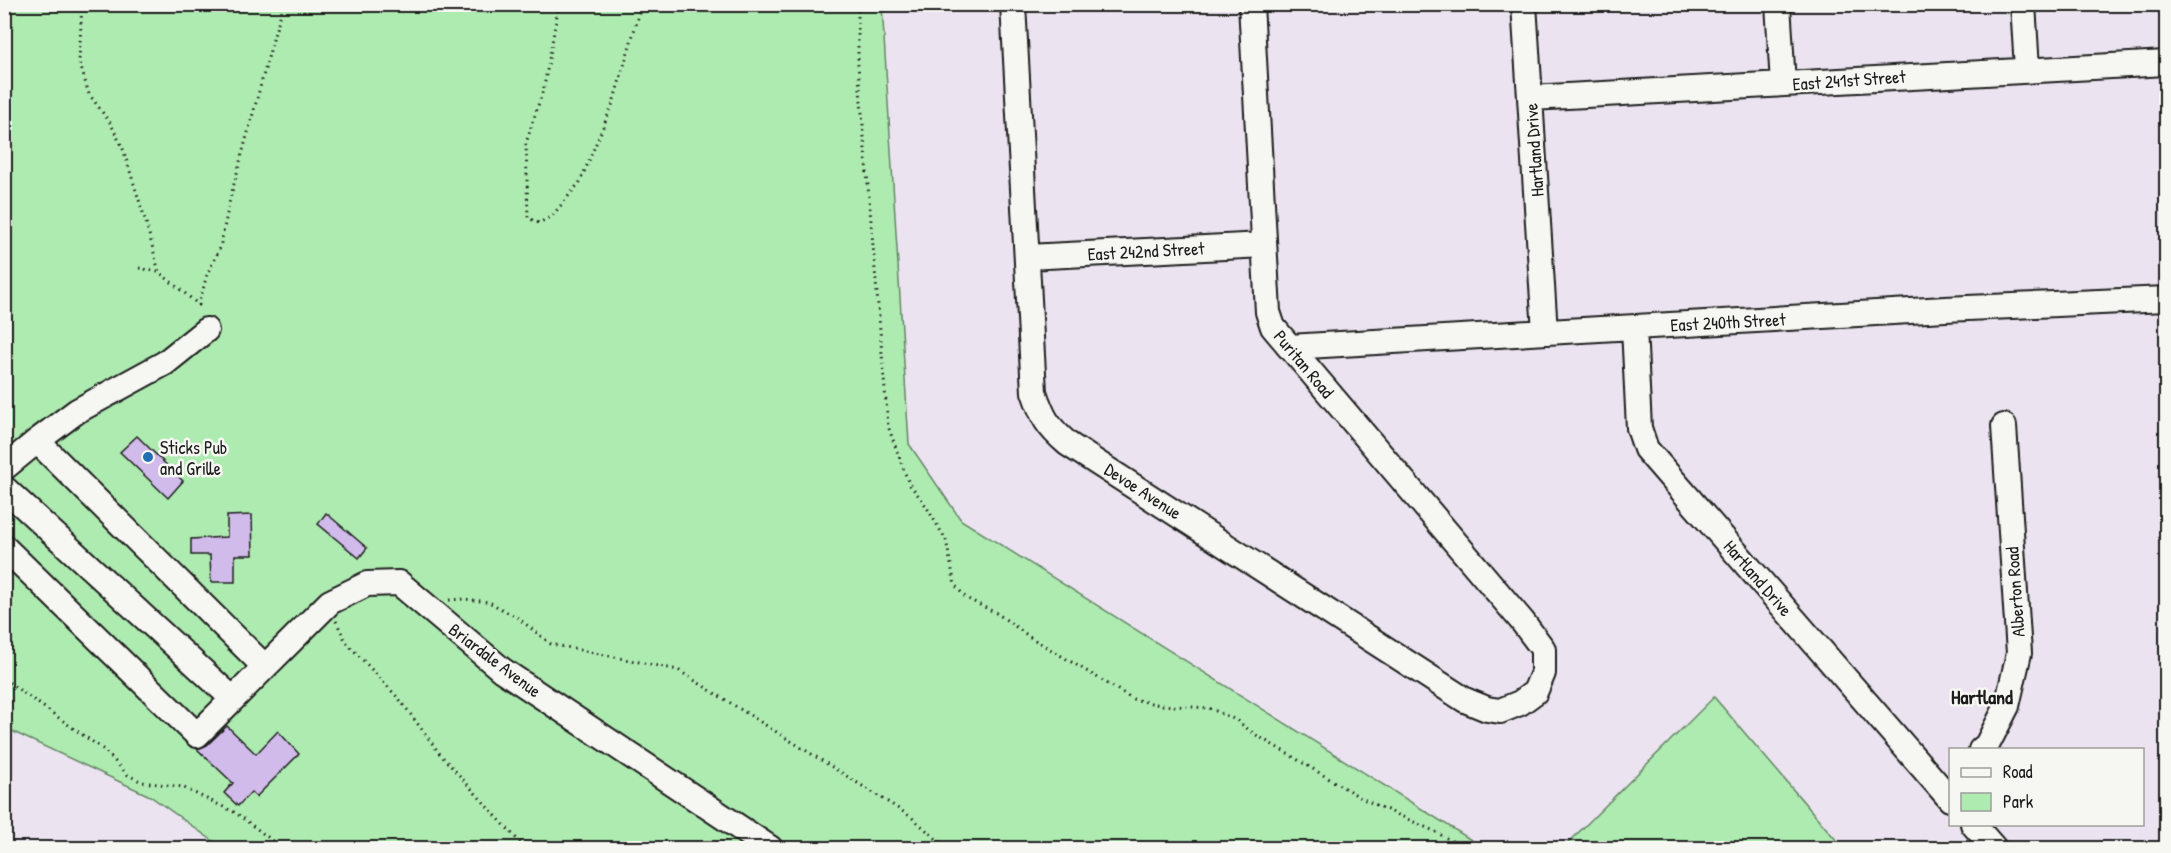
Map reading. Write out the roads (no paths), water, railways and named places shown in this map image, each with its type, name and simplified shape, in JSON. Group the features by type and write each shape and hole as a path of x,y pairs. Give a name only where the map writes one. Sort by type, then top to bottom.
{"street":[{"name":"Devoe Avenue","path":"1013,4 1034,393 1051,430 1068,444 1465,700 1487,709 1500,711 1520,703 1535,692 1543,673 1543,649 1522,621"},
{"name":"Puritan Road","path":"1251,4 1268,312 1273,327 1522,621"},
{"name":"Hartland Drive","path":"1524,4 1545,332"},
{"path":"1778,4 1783,84"},
{"path":"2023,4 2027,69"},
{"name":"East 241st Street","path":"1531,98 2166,63"},
{"name":"East 242nd Street","path":"1027,257 1264,245"},
{"name":"East 240th Street","path":"1289,347 1945,309 2166,299"},
{"name":"Hartland Drive","path":"1634,328 1639,428 1646,449 1947,788"},
{"path":"4,468 78,411 165,363 206,330"},
{"name":"Alberton Road","path":"1983,748 2007,706 2019,653 2004,426"},
{"path":"37,441 265,667"},
{"path":"4,488 233,699"},
{"name":"Briardale Avenue","path":"4,547 197,735 330,602 367,584 399,583 502,670 770,849"},
{"path":"1974,826 1994,849"}],"place":[{"name":"Sticks Pub and Grille","path":"148,457"}],"district":[{"name":"Hartland","path":"1982,696"}]}
